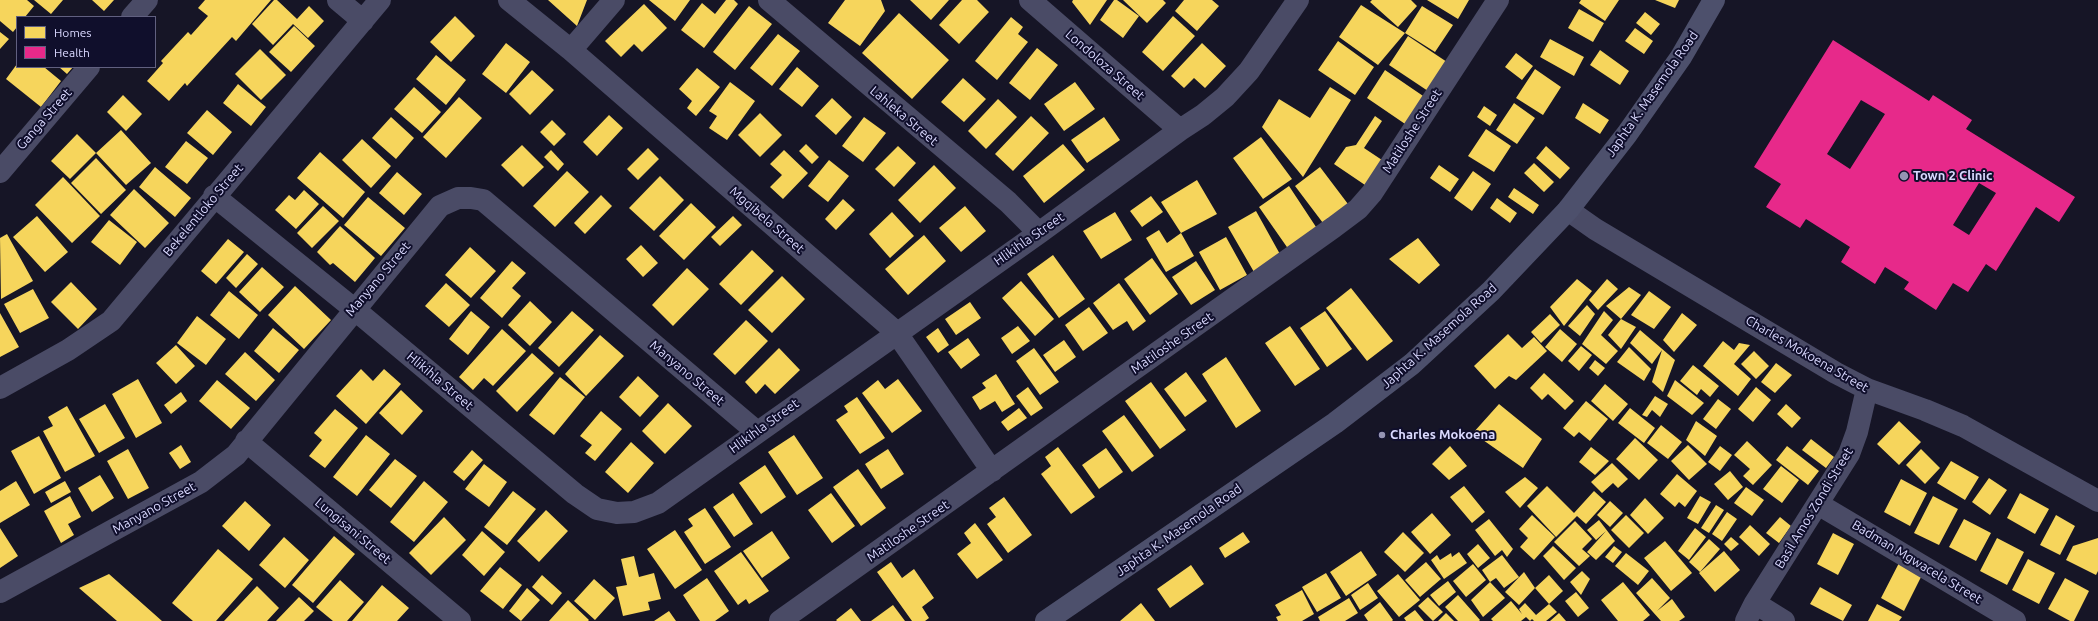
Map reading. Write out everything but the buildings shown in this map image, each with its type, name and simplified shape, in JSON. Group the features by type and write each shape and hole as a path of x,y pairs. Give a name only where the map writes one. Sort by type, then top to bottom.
{"main road":[{"name":"Japhta K. Masemola Road","path":"1046,621 1335,423 1412,364 1491,291 1568,210 1632,127 1681,56 1714,0"}],"street":[{"path":"133,16 146,0"},
{"path":"338,0 363,21"},
{"name":"Bekelentloko Street","path":"0,388 68,350 111,321 214,196 380,0"},
{"name":"Mgqibela Street","path":"508,0 571,50 896,332 992,471"},
{"path":"571,50 614,0"},
{"name":"Lahleka Street","path":"769,0 1008,202 1039,233"},
{"name":"Londoloza Street","path":"1030,0 1180,130"},
{"name":"Matiloshe Street","path":"780,621 1328,232 1358,209 1372,194 1498,0"},
{"name":"Hlikihla Street","path":"214,196 354,309 575,494 597,509 617,512 634,512 658,503 896,332 1039,233 1180,130 1203,115 1225,97 1249,71 1294,2"},
{"name":"Ganga Street","path":"0,172 88,68"},
{"name":"Manyano Street","path":"0,592 201,482 236,455 354,309 440,206 458,198 483,200 757,432"},
{"name":"Charles Mokoena Street","path":"1568,210 1595,229 1867,389 1925,410 1962,426 2098,501"},
{"name":"Basil Amos Zondi Street","path":"1750,612 1849,454 1857,432 1867,389"},
{"name":"Lungisani Street","path":"246,441 460,621"},
{"name":"Badman Mgwacela Street","path":"1818,504 2015,621"},
{"path":"1750,612 1784,621"}],"place":[{"name":"Town 2 Clinic","path":"1904,176"},
{"name":"Charles Mokoena","path":"1382,435"}]}
